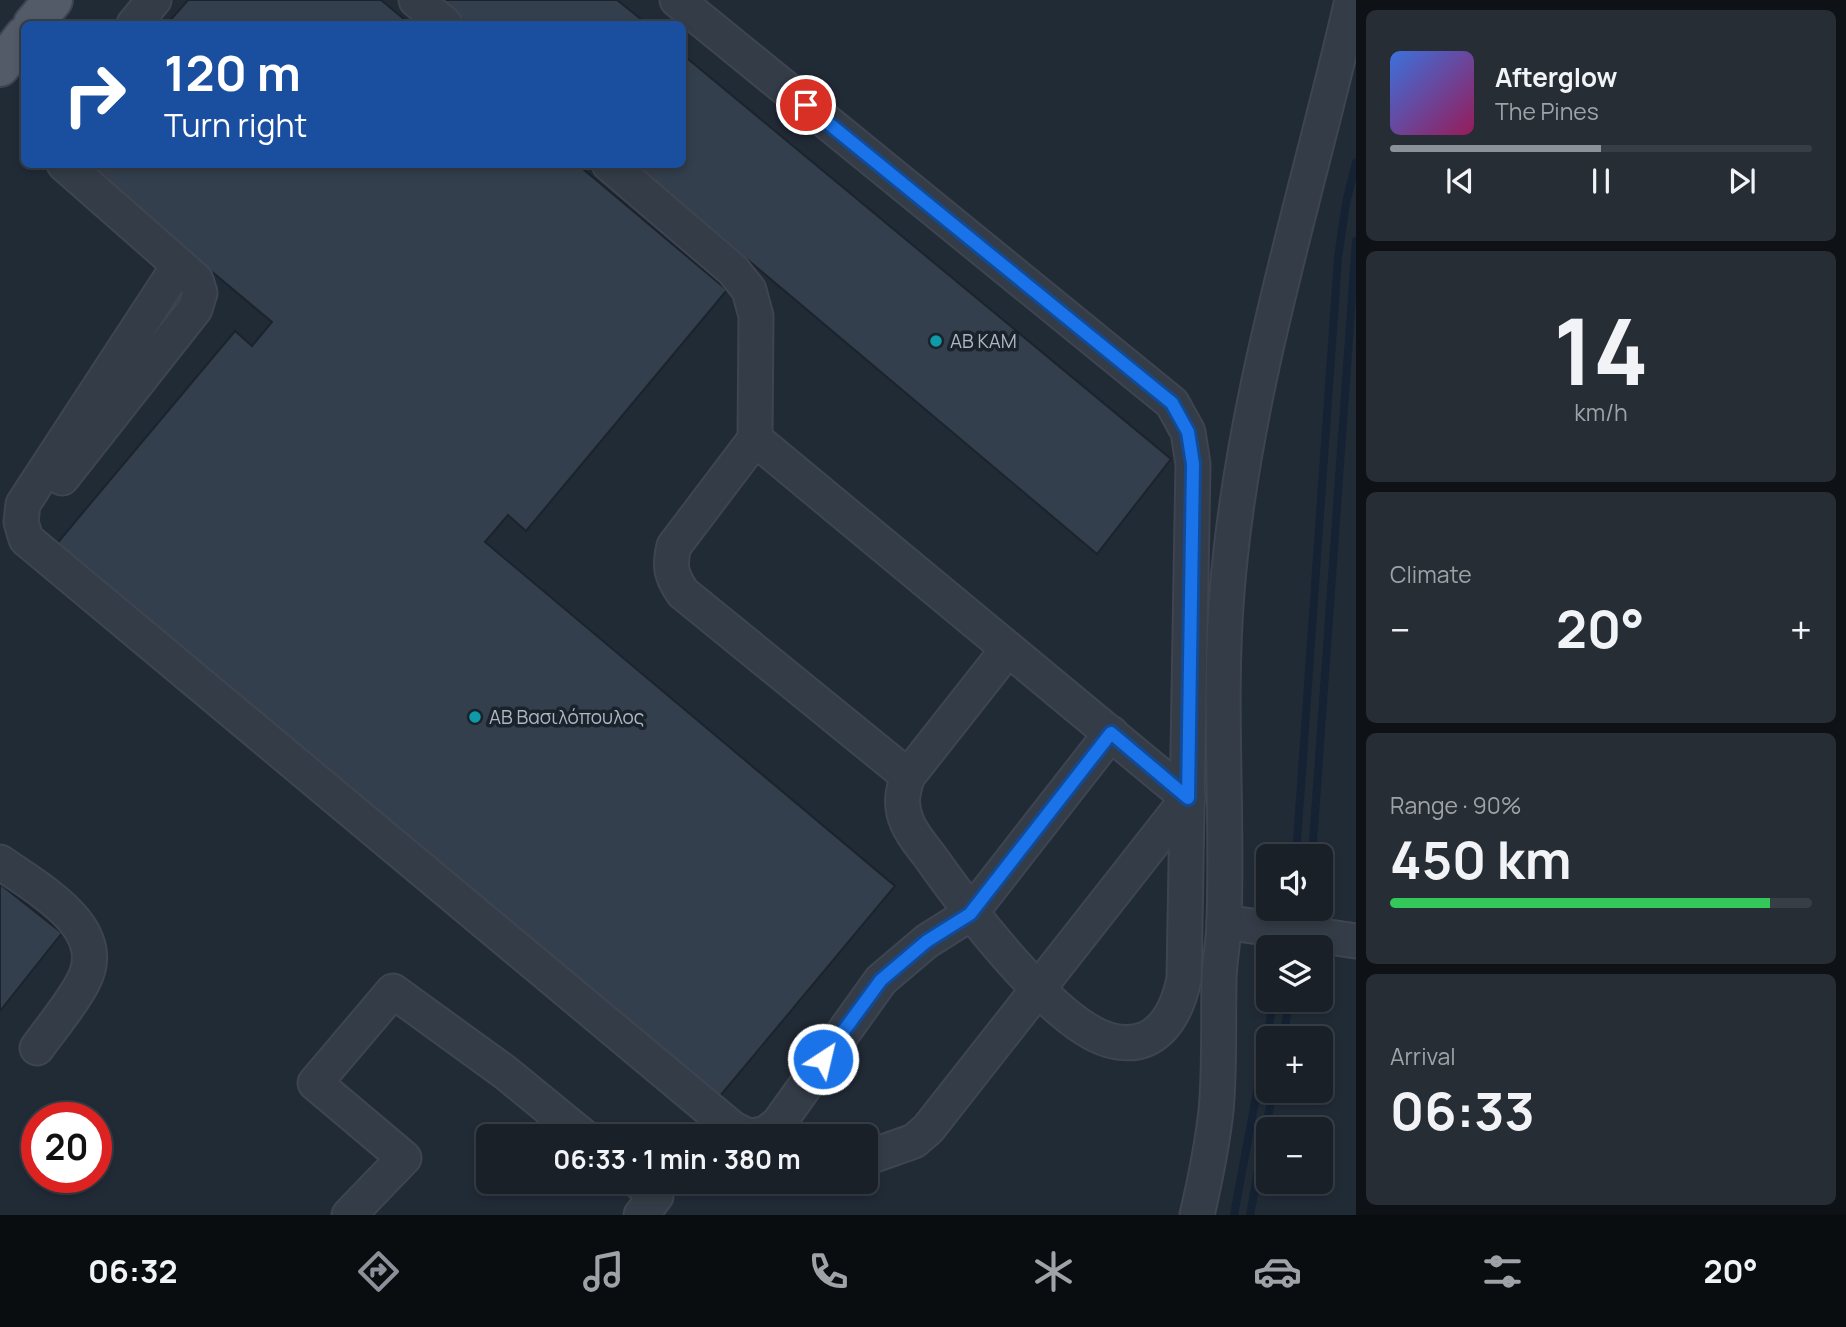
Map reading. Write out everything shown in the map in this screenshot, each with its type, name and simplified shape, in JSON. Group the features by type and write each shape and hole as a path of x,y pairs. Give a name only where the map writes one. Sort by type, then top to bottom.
{"main road":[{"path":"35,21 52,0"},
{"path":"0,66 21,40"}],"street":[{"path":"136,21 154,0"},
{"path":"416,0 441,21"},
{"path":"677,0 1172,403 1188,432 1193,464 1184,979 1178,1008 1161,1030 1137,1041 1110,1040 1083,1028 1037,986 970,914 908,824 902,806 908,776 1008,649"},
{"path":"1197,1215 1216,1110 1219,971 1224,922 1223,685 1227,594 1240,470 1256,408 1290,237 1332,87 1352,0"},
{"path":"69,168 179,265 23,504 21,522 26,539 727,1124"},
{"path":"614,168 733,271 749,290 756,316 755,439 674,546 670,565 674,580 683,593 908,776"},
{"path":"755,439 1188,798"},
{"path":"775,1124 881,980 927,941 970,914 1111,733"},
{"path":"878,1154 914,1141 928,1129 1037,986 1188,798"},
{"path":"0,862 63,909 82,931 90,947 84,981 37,1048"},
{"path":"1224,922 1356,941"},
{"path":"1184,979 1219,971"},
{"path":"349,1215 404,1158 315,1083 393,991 506,1073 568,1124"},
{"path":"641,1215 656,1196 654,1194"}],"building":[{"path":"188,0 381,0 406,21 170,21"},
{"path":"439,0 617,0 643,21 464,21"},
{"name":"ΑΒ ΚΑΜ","path":"686,57 1171,459 1097,554 639,168 686,168"},
{"name":"ΑΒ Βασιλόπουλος","path":"88,168 582,168 727,290 526,531 508,515 485,542 895,886 715,1102 54,547 235,331 252,346 272,322"},
{"path":"0,884 62,933 0,1011"}],"waterway":[{"path":"1297,844 1338,258 1346,203 1356,163"},
{"path":"1313,844 1356,241"},
{"path":"1234,1215 1272,1012"},
{"path":"1285,1026 1288,1012"},
{"path":"1250,1215 1271,1103"}],"place":[{"name":"ΑΒ ΚΑΜ","path":"936,341"},
{"name":"ΑΒ Βασιλόπουλος","path":"475,717"}],"route":[{"path":"806,105 1172,403 1188,432 1193,464 1188,798 1111,733 970,914 927,941 881,980 823,1059"}]}
